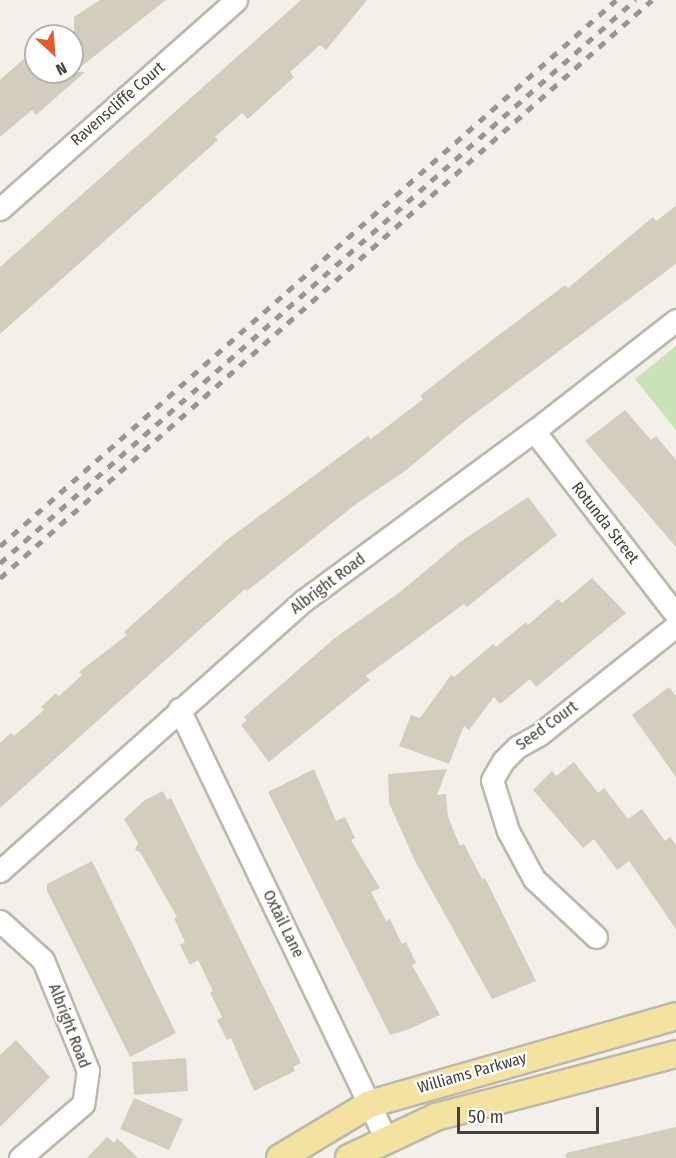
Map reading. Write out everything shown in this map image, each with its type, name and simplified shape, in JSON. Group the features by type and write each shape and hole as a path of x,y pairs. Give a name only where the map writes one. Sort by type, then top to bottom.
{"main road":[{"name":"Williams Parkway","path":"280,1158 370,1104 676,1016"},
{"name":"Williams Parkway","path":"349,1158 436,1117 676,1054"}],"street":[{"name":"Ravenscliffe Court","path":"0,209 236,0"},
{"name":"Albright Road","path":"0,871 303,601 534,431 676,320"},
{"name":"Rotunda Street","path":"534,431 676,615"},
{"name":"Seed Court","path":"596,937 534,879 508,831 492,780 503,761 517,747 540,734 676,626"},
{"name":"Oxtail Lane","path":"179,710 386,1139"},
{"name":"Albright Road","path":"0,921 43,960 88,1070 83,1104 20,1158"}],"green space":[{"path":"676,346 676,430 635,379"}],"building":[{"path":"100,0 166,0 84,64 84,24 74,24 74,17"},
{"path":"301,0 367,0 326,50 320,45 290,72 294,77 248,119 242,113 215,137 218,140 0,334 0,267"},
{"path":"24,59 24,84 71,84 36,115 32,110 0,137 0,80"},
{"path":"676,206 676,264 465,421 405,471 356,504 247,591 245,589 0,808 0,743 11,733 14,736 44,710 41,707 56,693 59,696 82,675 79,672 127,635 124,632 228,539 368,436 371,439 423,399 420,396 454,369 565,285 568,288 653,217 656,221"},
{"path":"625,410 651,440 656,436 676,460 676,547 585,441"},
{"path":"528,497 557,535 467,607 464,604 366,676 370,680 269,762 241,725 247,720 244,717 336,637 400,592 460,542"},
{"path":"592,578 626,613 536,687 530,679 500,704 494,697 469,730 464,726 449,764 399,746 411,715 420,718 451,675 454,677 493,644 496,647 526,622 528,625 558,599 562,603"},
{"path":"669,687 676,696 676,777 632,715"},
{"path":"574,762 598,793 604,788 628,819 642,809 665,841 670,837 676,845 676,929 629,861 617,870 594,839 583,848 533,790 552,771 556,776"},
{"path":"314,769 336,821 345,817 355,838 351,840 380,888 371,892 386,921 390,919 402,944 406,942 416,963 412,965 440,1015 407,1030 390,1035 268,792"},
{"path":"447,769 437,795 446,794 448,817 460,846 464,844 482,879 485,878 536,981 492,999 414,859 389,803 388,774"},
{"path":"163,791 167,800 171,798 301,1063 293,1067 295,1071 254,1091 231,1038 227,1040 217,1020 222,1017 210,993 213,991 198,960 190,965 180,945 185,942 174,918 177,917 140,852 135,850 138,843 124,819 145,800"},
{"path":"92,861 176,1033 130,1057 47,891 47,884"},
{"path":"16,1040 50,1077 0,1127 0,1055"},
{"path":"186,1058 188,1091 134,1095 132,1062"},
{"path":"134,1098 183,1119 169,1150 120,1129"},
{"path":"676,1127 676,1158 566,1158 566,1153"},
{"path":"107,1137 114,1143 117,1138 138,1158 87,1158"}],"railway":[{"path":"0,546 616,0"},
{"path":"0,563 635,0"},
{"path":"0,578 652,0"}]}
